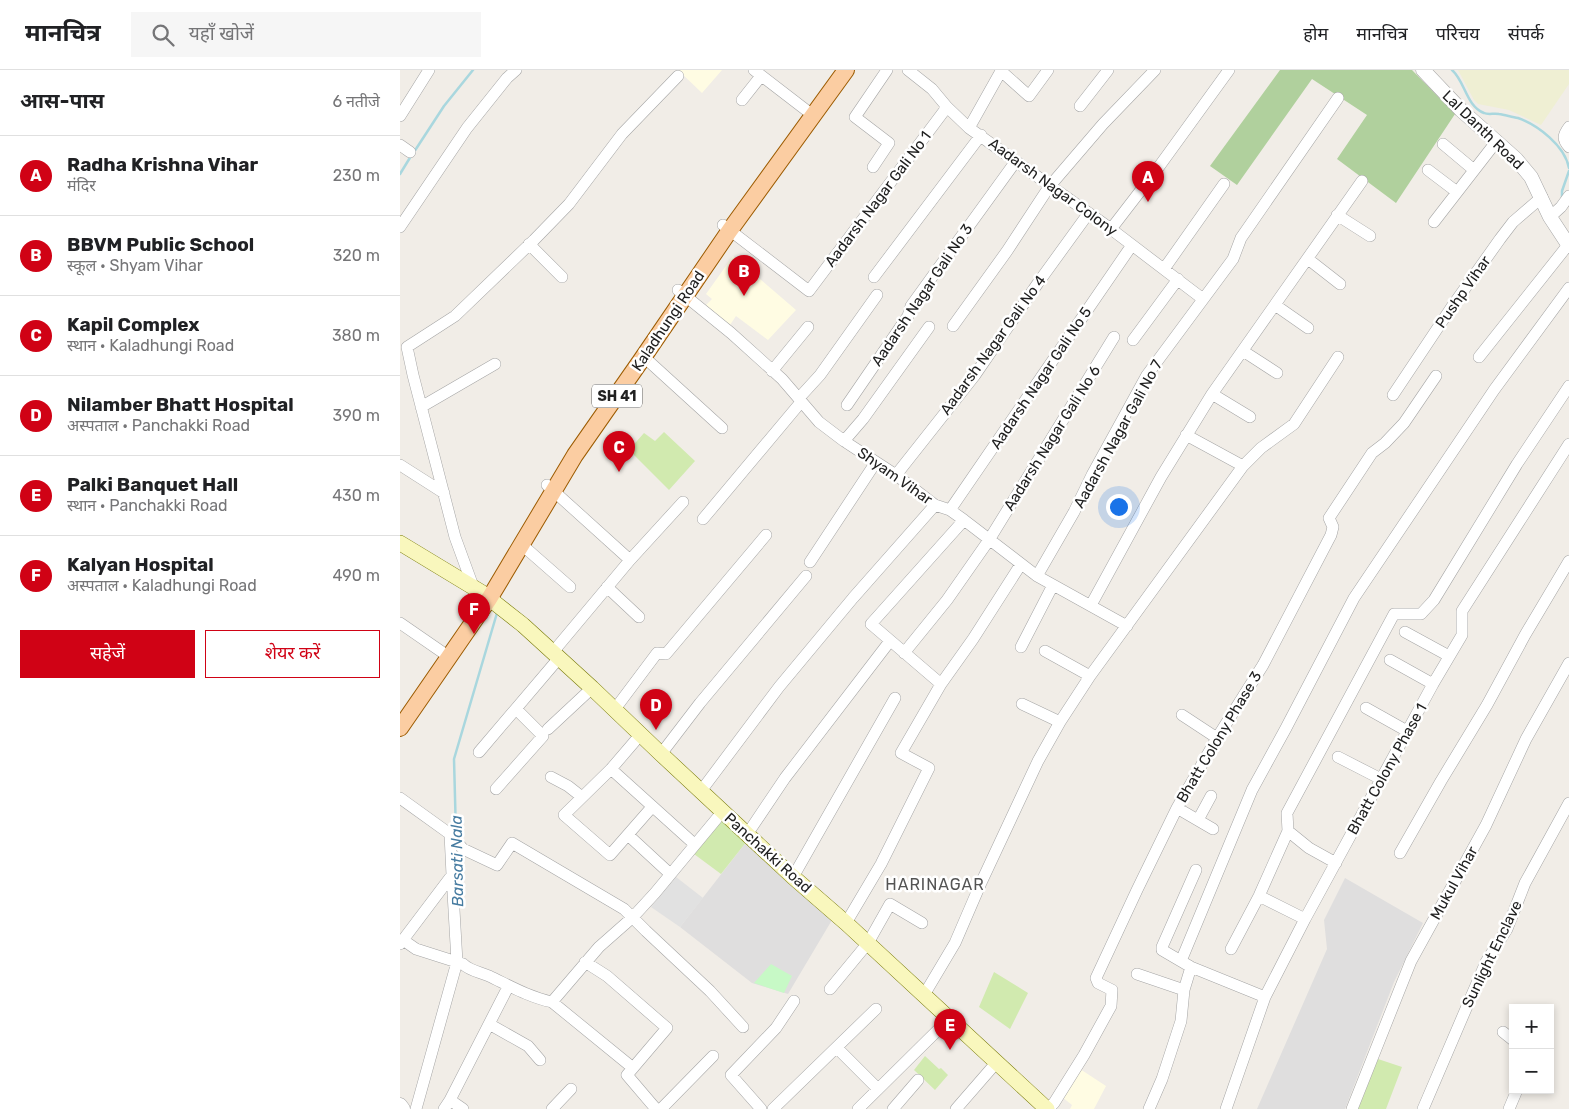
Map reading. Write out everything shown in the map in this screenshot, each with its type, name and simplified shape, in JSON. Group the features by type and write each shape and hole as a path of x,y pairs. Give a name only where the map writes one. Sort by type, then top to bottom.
{"main road":[{"name":"Kaladhungi Road","path":"401,718 446,654 481,593 591,425 726,227 806,116 834,70"},
{"name":"Kaladhungi Road","path":"806,116 846,70"},
{"name":"Kaladhungi Road","path":"591,425 644,357 682,293"},
{"name":"Kaladhungi Road","path":"481,593 521,544 550,487"},
{"name":"Panchakki Road","path":"400,543 481,593 523,625 793,877 868,943 1047,1109"}],"street":[{"path":"400,116 429,70"},
{"path":"400,227 467,128 507,78 516,70"},
{"path":"873,167 889,143 855,117 888,70"},
{"name":"Aadarsh Nagar Colony","path":"908,70 932,88 947,107 969,128 1111,229 1203,299"},
{"path":"969,128 1002,71 1029,96 1048,70"},
{"path":"1080,106 1108,70"},
{"path":"953,326 1049,186 1103,124 1155,70"},
{"path":"1111,229 1229,70"},
{"name":"Lal Danth Road","path":"1422,70 1461,110 1516,159 1531,177 1542,197 1563,204 1569,246"},
{"path":"742,100 757,73 806,116"},
{"path":"481,593 455,537 407,347 455,316 569,204 622,134 678,76"},
{"name":"Aadarsh Nagar Gali No 7","path":"1037,576 1074,512 1092,475 1147,375 1233,259 1241,238 1338,98"},
{"name":"Aadarsh Nagar Gali No 1","path":"726,227 809,291 947,107"},
{"path":"1569,127 1564,133 1565,142 1569,146"},
{"path":"874,277 981,135"},
{"path":"1434,222 1496,142"},
{"path":"1442,144 1474,170"},
{"path":"400,145 410,152"},
{"name":"Aadarsh Nagar Gali No 3","path":"847,405 908,316 911,306 1016,160"},
{"path":"1428,170 1457,192"},
{"path":"1091,605 1186,435 1212,394 1362,181"},
{"path":"1164,269 1224,184"},
{"name":"Pushp Vihar","path":"1393,395 1500,239 1513,222 1542,197"},
{"name":"Aadarsh Nagar Gali No 4","path":"896,475 975,375 1088,214"},
{"path":"1337,215 1370,236"},
{"path":"529,244 562,277"},
{"name":"Aadarsh Nagar Gali No 5","path":"950,510 1132,245"},
{"path":"1479,357 1569,246"},
{"path":"1308,259 1340,284"},
{"path":"1132,340 1178,280"},
{"path":"1149,1109 1162,1079 1181,1021 1186,964 1252,790 1354,598 1494,390 1569,288"},
{"name":"Shyam Vihar","path":"682,293 790,387 819,422 844,441 896,475 935,505 950,510 1037,576 1127,626"},
{"path":"703,519 820,375 877,295"},
{"path":"1276,305 1308,328"},
{"path":"772,371 808,327"},
{"path":"844,441 863,419 929,327"},
{"name":"Aadarsh Nagar Gali No 6","path":"904,653 947,600 989,540 1114,337"},
{"path":"1243,351 1277,373"},
{"path":"644,357 722,428"},
{"path":"924,995 955,943 1038,761 1060,722 1090,676 1243,466 1261,448 1294,424 1338,357"},
{"path":"421,408 495,364"},
{"name":"Bhatt Colony Phase 3","path":"1047,1109 1054,1103 1084,1055 1111,1006 1112,990 1098,983 1096,978 1136,890 1177,808 1217,738 1263,665 1331,535 1332,527 1329,518 1372,453 1385,443 1404,423 1436,376"},
{"path":"1232,949 1260,896 1288,831 1287,813 1394,614 1421,614 1434,600 1517,464 1569,386"},
{"path":"1212,394 1250,417"},
{"path":"1186,435 1243,466"},
{"name":"Bhatt Colony Phase 1","path":"1226,1109 1266,997 1305,919 1407,731 1462,635 1462,612 1569,444"},
{"path":"810,562 876,462"},
{"path":"400,465 444,493"},
{"path":"550,487 630,560"},
{"path":"479,752 516,709 607,587 683,502"},
{"path":"701,791 779,687 853,598 935,505"},
{"path":"940,684 871,624 964,520"},
{"path":"615,709 657,653 666,654 766,536"},
{"path":"521,544 570,587"},
{"path":"1400,853 1569,561"},
{"path":"846,923 881,864 929,768 901,753 940,684 1021,564"},
{"path":"661,754 700,703 806,576"},
{"path":"1021,646 1054,585"},
{"path":"607,587 639,617"},
{"path":"400,623 446,654"},
{"path":"1405,632 1449,656"},
{"path":"748,833 785,778 890,641"},
{"path":"1045,651 1090,676"},
{"path":"1390,660 1433,684"},
{"name":"Mukul Vihar","path":"1352,1109 1411,961 1486,825 1526,738 1569,663"},
{"path":"548,729 592,688"},
{"path":"793,877 895,698"},
{"path":"1022,704 1060,722"},
{"path":"1366,708 1407,731"},
{"path":"496,790 543,736 516,709"},
{"path":"1182,715 1217,738"},
{"path":"641,734 611,769 564,815 610,855 652,807"},
{"path":"1338,756 1381,780"},
{"path":"611,769 692,842"},
{"path":"551,777 568,786 582,797"},
{"path":"1198,820 1211,796"},
{"path":"400,798 454,839 463,849 497,865 512,842 624,908 710,991 743,1027"},
{"name":"Sunlight Enclave","path":"1424,1109 1486,962 1507,929 1525,883 1569,803"},
{"path":"1177,808 1213,829"},
{"path":"552,1002 585,962 633,917 671,875 723,811"},
{"path":"1288,831 1309,848 1336,863"},
{"path":"628,835 667,871"},
{"path":"416,1109 460,963 452,875 454,839"},
{"path":"1196,870 1162,948 1163,951 1186,964 1266,997"},
{"path":"452,875 401,942 416,949 460,963 467,968 489,976 508,987 535,998 552,1002 633,1068"},
{"path":"1260,896 1305,919"},
{"path":"830,988 868,943 890,904 922,923"},
{"path":"585,962 607,976 667,1028 627,1075 656,1109"},
{"path":"1137,974 1184,990"},
{"path":"463,1109 447,1104 508,987"},
{"path":"761,1109 731,1075 776,1028 794,1001"},
{"path":"773,1109 876,1009"},
{"path":"858,1109 949,1019"},
{"path":"489,1024 528,1046 540,1060"},
{"path":"1503,1032 1509,1037"},
{"path":"837,1048 878,1089"},
{"path":"661,1109 713,1056"},
{"path":"956,1109 996,1063"},
{"path":"893,1109 918,1080"},
{"path":"552,1109 571,1089"},
{"path":"1509,1109 1515,1094"},
{"path":"400,1105 403,1109"}],"shaded area":[{"path":"678,70 722,70 702,93"},
{"path":"733,256 796,310 768,340 736,316 730,325 706,305 712,299 706,294"},
{"path":"747,841 832,920 788,994 752,983 680,927"},
{"path":"676,877 703,898 680,927 651,907"},
{"path":"1345,878 1423,923 1394,982 1345,1109 1257,1109 1327,949 1324,920"},
{"path":"1080,1069 1106,1086 1094,1109 1070,1109 1072,1105 1062,1097"}],"green space":[{"path":"1280,70 1412,70 1455,114 1396,203 1337,159 1367,115 1312,79 1237,185 1210,166"},
{"path":"1458,70 1569,70 1569,84 1541,125 1509,110 1478,104"},
{"path":"664,432 695,461 669,490 629,450 644,433 655,441"},
{"path":"722,818 747,841 721,874 694,854"},
{"path":"771,964 792,976 784,993 754,983"},
{"path":"994,972 1028,993 1010,1029 979,1007"},
{"path":"925,1056 948,1075 935,1090 914,1070"},
{"path":"1378,1059 1402,1067 1386,1109 1358,1109"}],"waterway":[{"path":"414,152 444,106 473,70"},
{"path":"1452,70 1460,80 1469,99 1478,110 1486,114 1499,114 1518,118 1542,131 1550,137 1562,152 1569,168"},
{"path":"400,174 411,156"},
{"path":"1562,198 1562,191 1569,171"},
{"name":"Barsati Nala","path":"456,835 454,759 497,613"},
{"name":"Barsati Nala","path":"457,848 457,863"}],"place":[{"name":"Radha Krishna Vihar","path":"1148,202"},
{"name":"BBVM Public School","path":"744,296"},
{"name":"Kapil Complex","path":"619,472"},
{"name":"Kalyan Hospital","path":"474,634"},
{"name":"Nilamber Bhatt Hospital","path":"656,730"},
{"name":"Palki Banquet Hall","path":"950,1050"}],"district":[{"name":"HARINAGAR","path":"935,884"}]}
